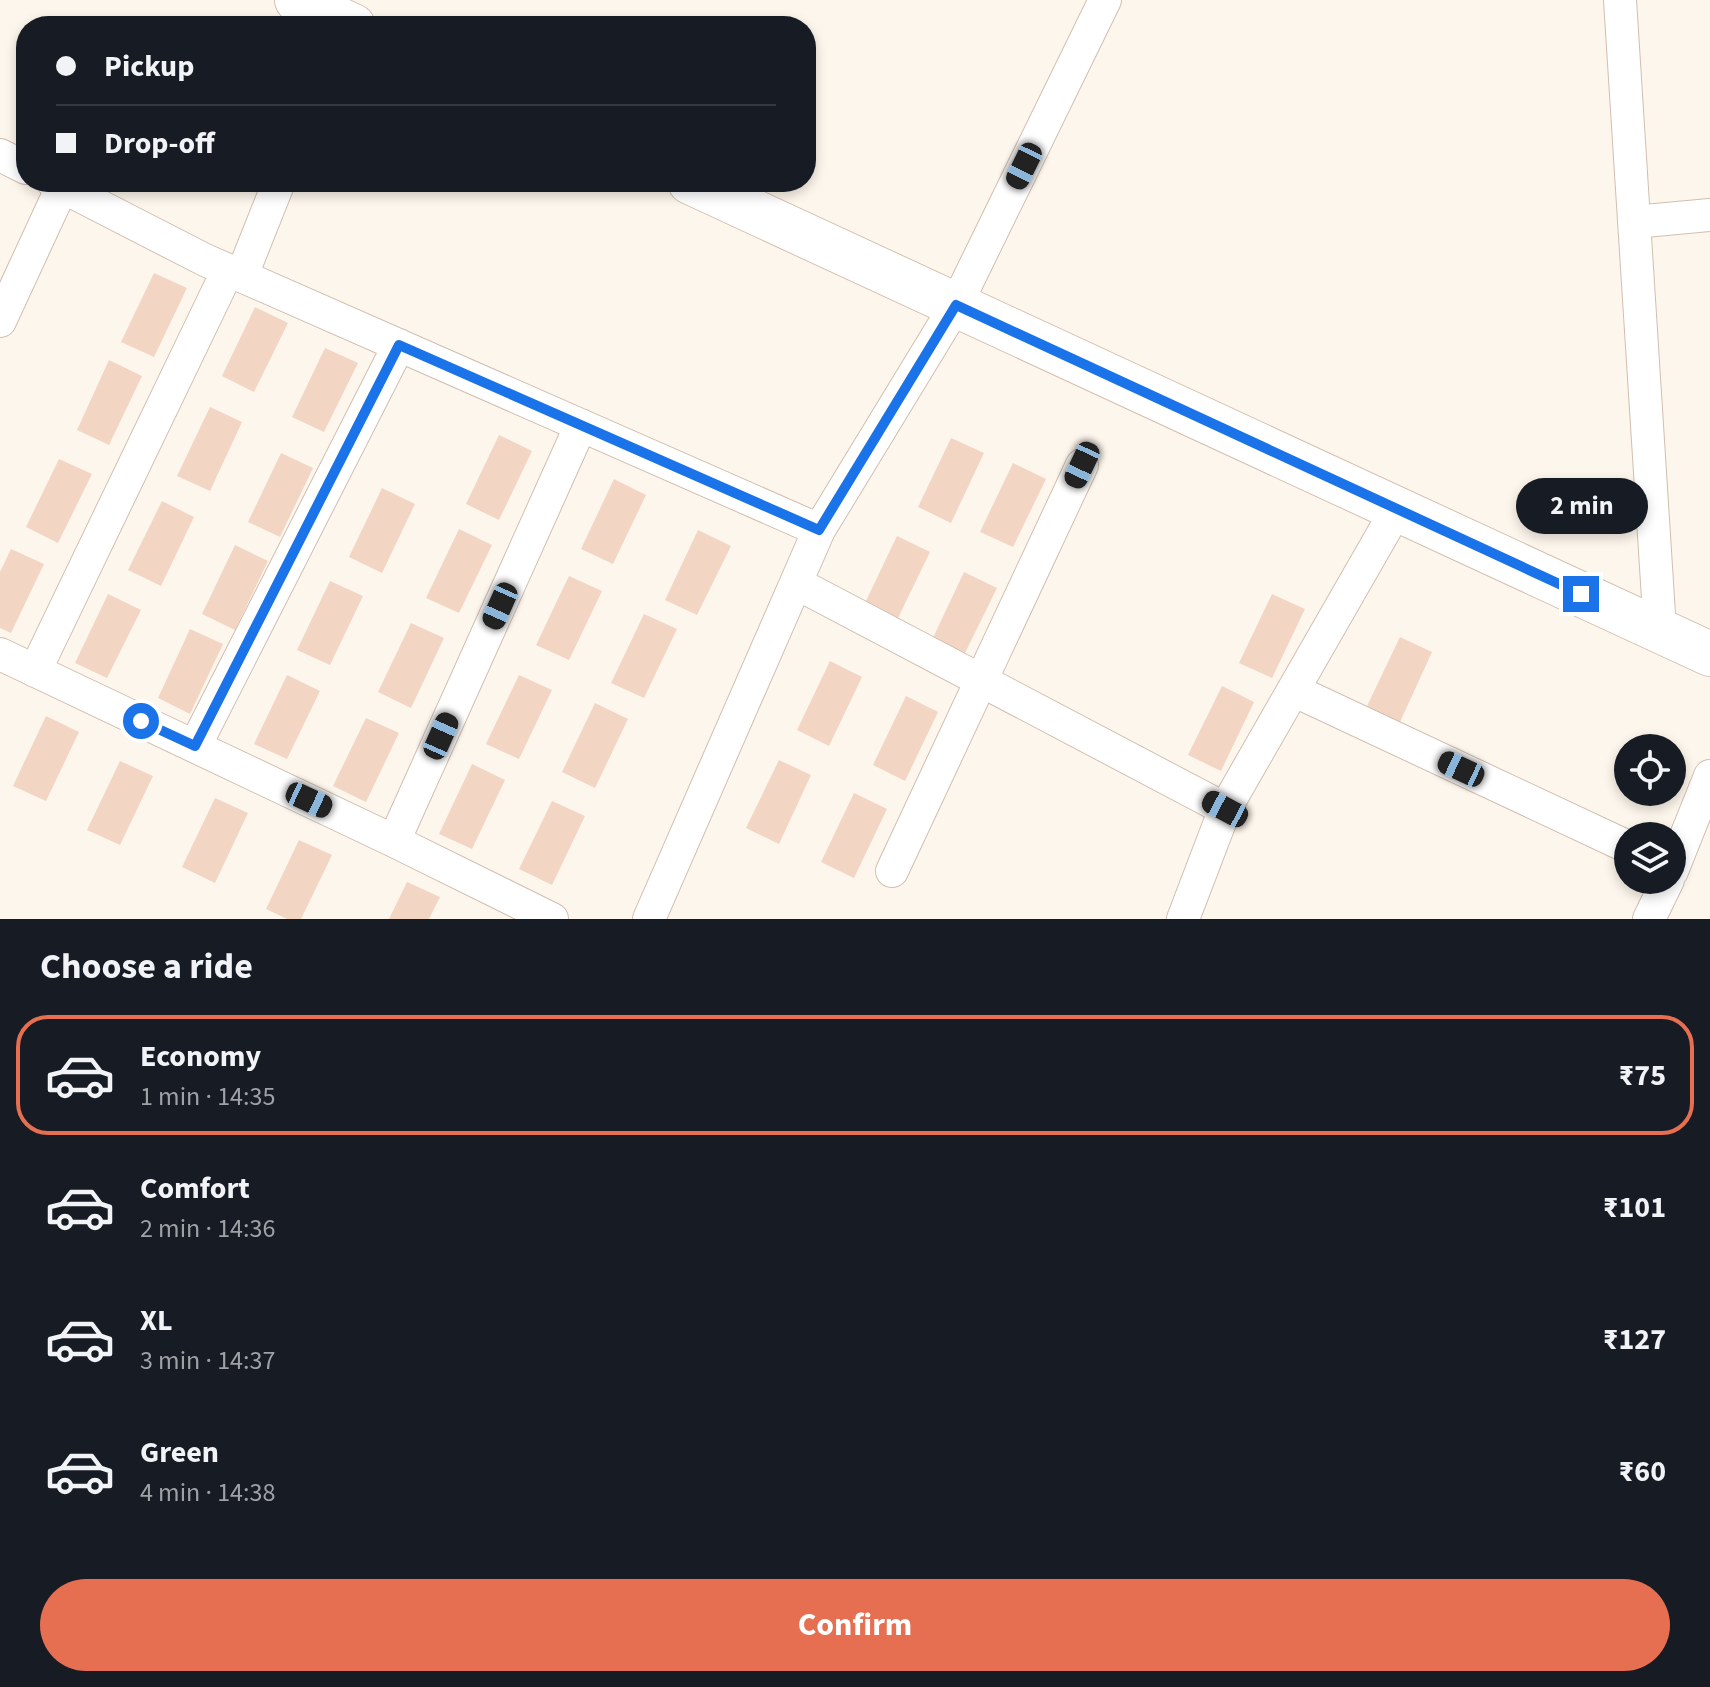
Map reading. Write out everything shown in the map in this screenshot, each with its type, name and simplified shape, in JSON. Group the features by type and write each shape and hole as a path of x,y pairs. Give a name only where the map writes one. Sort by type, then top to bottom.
{"street":[{"path":"297,0 329,16"},
{"path":"649,919 819,530 956,305 1105,0"},
{"path":"1620,0 1660,630"},
{"path":"0,321 55,192"},
{"path":"74,192 235,272 819,530"},
{"path":"35,671 274,192"},
{"path":"712,192 1710,654"},
{"path":"1634,222 1710,215"},
{"path":"195,746 399,345"},
{"path":"394,841 581,425"},
{"path":"892,871 1082,465"},
{"path":"1183,919 1225,809 1397,509"},
{"path":"796,583 1225,809"},
{"path":"0,654 552,919"},
{"path":"1293,690 1614,840"},
{"path":"1686,835 1710,776"},
{"path":"1649,919 1661,894"}],"building":[{"path":"154,273 187,288 154,357 121,342"},
{"path":"255,307 288,323 254,392 222,376"},
{"path":"325,348 358,363 324,432 292,417"},
{"path":"109,360 142,376 109,445 77,430"},
{"path":"210,407 242,422 210,491 177,476"},
{"path":"499,435 532,451 499,520 466,504"},
{"path":"951,438 984,453 951,523 918,507"},
{"path":"281,453 313,468 280,537 248,522"},
{"path":"59,459 92,474 58,543 26,527"},
{"path":"1013,463 1046,479 1013,547 980,532"},
{"path":"614,479 646,495 613,564 581,549"},
{"path":"382,488 415,504 382,573 349,557"},
{"path":"162,501 194,517 161,586 128,570"},
{"path":"459,529 492,545 459,613 426,598"},
{"path":"698,530 731,546 697,615 665,600"},
{"path":"897,536 930,552 897,620 864,605"},
{"path":"235,545 268,561 235,630 202,614"},
{"path":"11,549 44,564 11,633 0,628 0,572"},
{"path":"964,572 997,588 963,657 931,642"},
{"path":"569,576 602,591 569,660 536,645"},
{"path":"330,581 363,596 330,665 297,650"},
{"path":"108,594 141,610 107,678 75,663"},
{"path":"1272,594 1305,609 1272,678 1239,663"},
{"path":"644,614 677,629 644,698 611,683"},
{"path":"411,623 444,638 411,708 378,692"},
{"path":"190,629 223,644 190,714 158,698"},
{"path":"1400,637 1432,652 1400,722 1367,706"},
{"path":"830,661 862,677 829,746 797,730"},
{"path":"287,675 320,691 287,759 254,744"},
{"path":"519,675 552,690 519,759 486,744"},
{"path":"1222,686 1254,702 1221,771 1188,755"},
{"path":"906,696 938,712 905,781 873,765"},
{"path":"595,703 628,719 595,788 562,772"},
{"path":"46,716 79,732 46,801 13,786"},
{"path":"366,718 399,733 366,802 333,786"},
{"path":"779,760 811,775 779,844 746,828"},
{"path":"120,761 153,776 120,845 87,830"},
{"path":"472,764 505,780 472,849 439,834"},
{"path":"854,793 887,809 854,878 821,862"},
{"path":"215,798 248,813 215,883 182,867"},
{"path":"552,801 585,816 552,885 519,869"},
{"path":"299,840 332,855 301,919 287,919 266,909"},
{"path":"407,882 440,897 429,919 389,919"}],"route":[{"path":"141,721 195,746 399,345 819,530 956,305 1581,594"}]}
